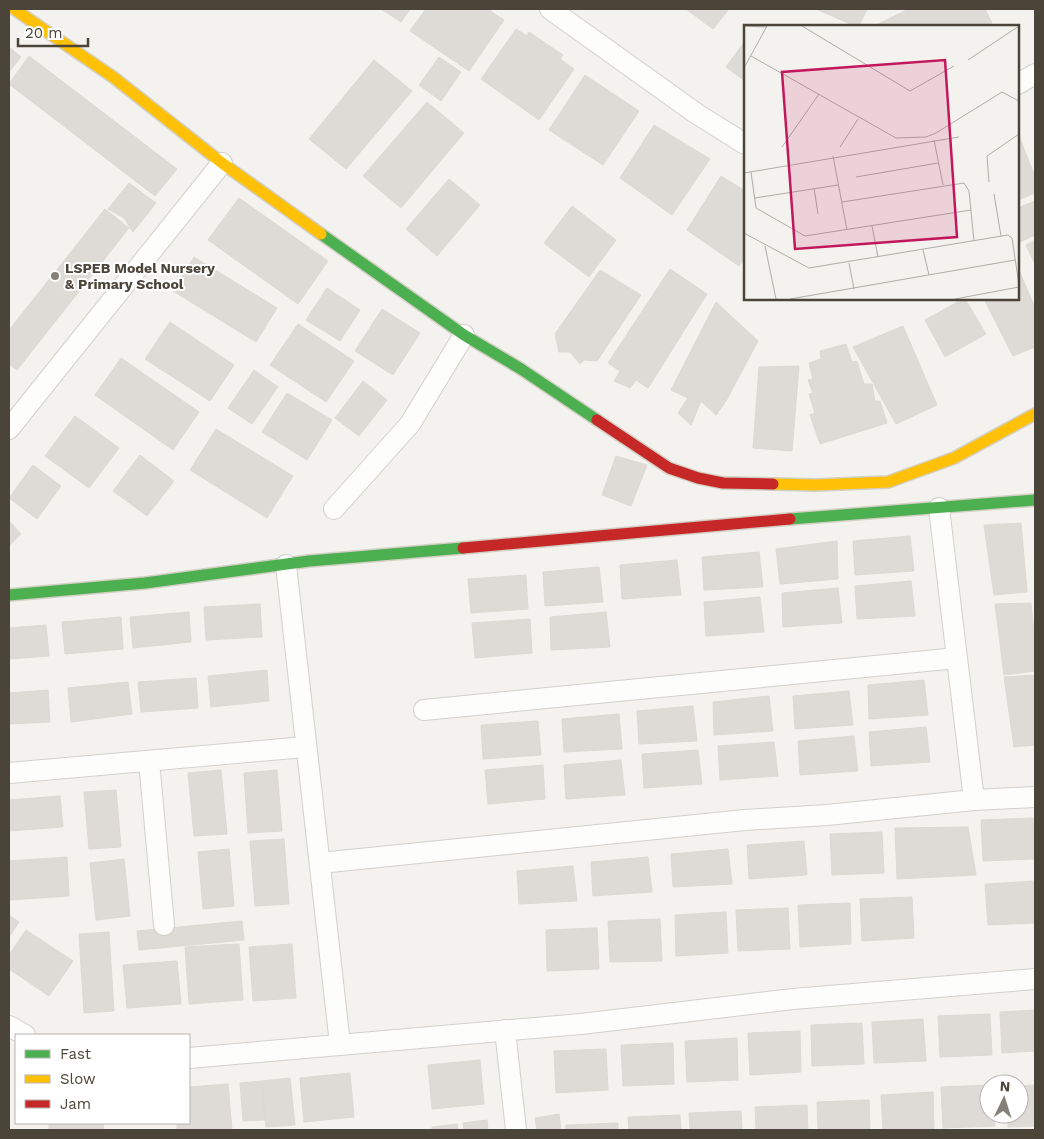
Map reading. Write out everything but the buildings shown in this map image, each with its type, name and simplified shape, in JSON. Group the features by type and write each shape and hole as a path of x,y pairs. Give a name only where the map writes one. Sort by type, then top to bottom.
{"street":[{"path":"14,9 113,77 222,163 464,335 521,369 669,468 698,478 724,483 816,485 888,482 954,458 1035,414"},
{"path":"550,9 697,114 744,143"},
{"path":"1019,83 1035,74"},
{"path":"9,429 222,163"},
{"path":"334,509 410,424 464,335"},
{"path":"9,595 145,583 309,561 715,525 1035,500"},
{"path":"939,508 974,800"},
{"path":"286,565 305,747 340,1044"},
{"path":"424,710 957,658"},
{"path":"9,773 305,747"},
{"path":"149,761 164,925"},
{"path":"320,863 482,848 600,834 974,800 1035,797"},
{"path":"190,1058 581,1024 793,999 1035,979"},
{"path":"9,1026 24,1034"},
{"path":"505,1030 516,1130"}],"traffic: fast":[{"path":"321,234 464,335 521,369 597,420"},
{"path":"790,519 1035,500"},
{"path":"9,595 145,583 309,561 463,548"}],"traffic: slow":[{"path":"14,9 113,77 222,163 321,234"},
{"path":"773,484 816,485 888,482 954,458 1035,414"}],"traffic: jam":[{"path":"597,420 669,468 698,478 723,483 773,484"},
{"path":"463,548 790,519"}],"place":[{"name":"LSPEB Model Nursery & Primary School","path":"55,276"}]}
